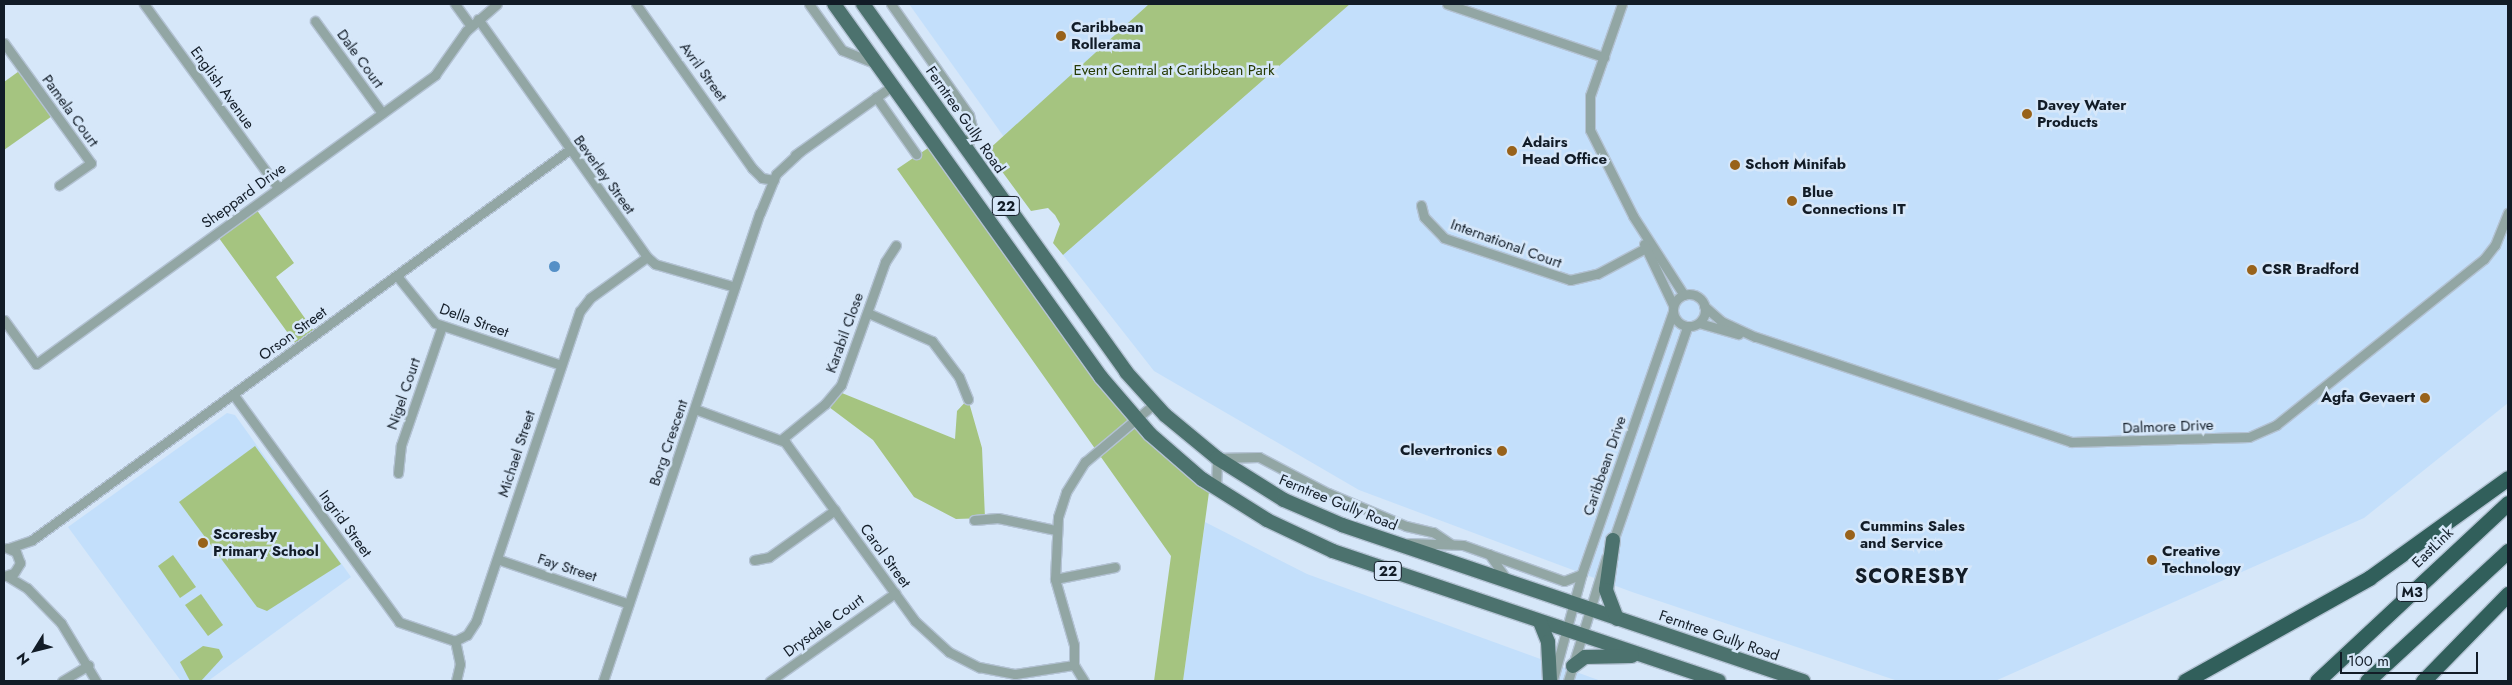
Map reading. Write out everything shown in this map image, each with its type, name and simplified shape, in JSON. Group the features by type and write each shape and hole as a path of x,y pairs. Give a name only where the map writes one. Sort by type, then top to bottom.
{"highway":[{"path":"2185,681 2376,574 2508,478"},
{"name":"EastLink","path":"2317,681 2508,503"},
{"name":"M3","path":"2366,681 2508,551"},
{"path":"2423,681 2508,594"}],"main road":[{"name":"22","path":"834,4 1080,349 1136,419 1216,490 1333,551 1719,681"},
{"name":"Ferntree Gully Road","path":"863,4 1110,352 1154,404 1217,458 1284,500 1388,542 1803,681"},
{"path":"1613,540 1606,590 1617,619"},
{"path":"1540,622 1548,642 1551,681"},
{"path":"1573,666 1585,657 1643,656"}],"street":[{"name":"English Avenue","path":"144,4 278,188"},
{"name":"Beverley Street","path":"455,4 502,56 647,257"},
{"name":"Sheppard Drive","path":"4,320 36,364 439,71 474,23 498,4"},
{"name":"Avril Street","path":"636,4 748,157 771,179"},
{"path":"809,4 842,50 878,65"},
{"path":"891,4 969,115 972,126 967,151"},
{"path":"1447,4 1604,57"},
{"path":"1622,4 1590,96 1588,120 1648,247 1673,308 1686,326"},
{"name":"Dale Court","path":"315,21 382,113"},
{"name":"Pamela Court","path":"4,43 91,163 59,185"},
{"name":"Borg Crescent","path":"603,681 771,179 800,152 892,86"},
{"path":"876,97 916,154"},
{"name":"Orson Street","path":"5,548 32,540 569,150"},
{"name":"International Court","path":"1421,205 1424,217 1444,238 1570,280 1597,274 1648,247"},
{"name":"Dalmore Drive","path":"1698,323 1756,337 2071,442 2254,436 2276,425 2478,264 2495,245 2508,212"},
{"name":"Karabil Close","path":"782,439 837,391 868,313 885,262 896,245"},
{"path":"1648,247 1684,295 1699,298 1704,306 1698,323 1686,326"},
{"path":"647,257 734,290"},
{"name":"Michael Street","path":"455,641 473,628 561,365 584,304 647,257"},
{"name":"Della Street","path":"397,276 424,315 442,326 561,365"},
{"path":"1673,308 1684,295"},
{"name":"Dalmore Drive","path":"1704,306 1721,321 1756,337"},
{"name":"Caribbean Drive","path":"1551,681 1568,631 1582,573 1673,308"},
{"path":"868,313 932,341 960,377 968,399"},
{"name":"Nigel Court","path":"398,472 401,445 442,326"},
{"path":"1568,681 1583,636 1589,610 1686,326"},
{"name":"Ingrid Street","path":"233,394 399,622 455,641"},
{"path":"1084,681 1074,665 1074,645 1055,579 1056,530 1063,500 1080,469 1154,404"},
{"path":"695,409 782,439"},
{"name":"Carol Street","path":"782,439 894,593 928,636 966,662 1015,674 1074,665"},
{"path":"1216,490 1217,458 1242,454 1266,459 1328,493 1406,526 1433,532 1451,544"},
{"path":"754,560 769,557 835,510"},
{"path":"974,520 998,518 1056,530"},
{"name":"Orson Street","path":"19,563 32,540"},
{"path":"1388,542 1451,544 1489,554 1564,581 1582,573"},
{"path":"5,548 19,563 27,588"},
{"path":"1489,554 1509,583"},
{"name":"Fay Street","path":"497,559 629,604"},
{"path":"19,563 5,576 27,588 67,631 96,681"},
{"path":"1055,579 1115,566"},
{"name":"Drysdale Court","path":"770,681 894,593"},
{"path":"455,641 460,664 456,681"},
{"path":"62,681 88,665"}],"shaded area":[{"path":"909,4 1149,4 1004,137"},
{"path":"1350,4 2508,4 2508,403 2364,518 1995,681 1898,681 1632,592 1359,490 1154,371 1063,255"},
{"name":"Scoresby Primary School","path":"227,413 235,415 351,577 208,681 181,681 68,527"},
{"path":"1205,522 1307,574 1601,681 1183,681"}],"green space":[{"name":"Event Central at Caribbean Park","path":"1149,4 1350,4 1063,255 1053,243 1060,224 1055,215 1048,208 1031,211 987,151"},
{"path":"22,69 55,114 4,150 4,82"},
{"path":"934,144 1101,377 1210,485 1183,681 1154,681 1171,556 897,169"},
{"path":"254,206 294,263 276,277 316,334 298,347 216,234"},
{"path":"837,391 955,439 957,411 968,399 982,448 985,518 956,519 914,497 873,440 825,404"},
{"path":"255,446 341,564 267,611 257,607 179,502"},
{"path":"173,555 196,587 180,598 158,566"},
{"path":"201,594 223,625 208,636 185,605"},
{"path":"203,646 219,649 223,657 201,681 190,681 180,662"}],"water":[{"path":"554,260 560,266 554,272 548,266"}],"place":[{"name":"Caribbean Rollerama","path":"1061,36"},
{"name":"Davey Water Products","path":"2027,114"},
{"name":"Adairs Head Office","path":"1512,151"},
{"name":"Schott Minifab","path":"1735,165"},
{"name":"Blue Connections IT","path":"1792,201"},
{"name":"CSR Bradford","path":"2252,270"},
{"name":"Agfa Gevaert","path":"2425,398"},
{"name":"Clevertronics","path":"1502,451"},
{"name":"Cummins Sales and Service","path":"1850,535"},
{"name":"Scoresby Primary School","path":"203,543"},
{"name":"Creative Technology","path":"2152,560"}],"district":[{"name":"SCORESBY","path":"1912,576"}]}
